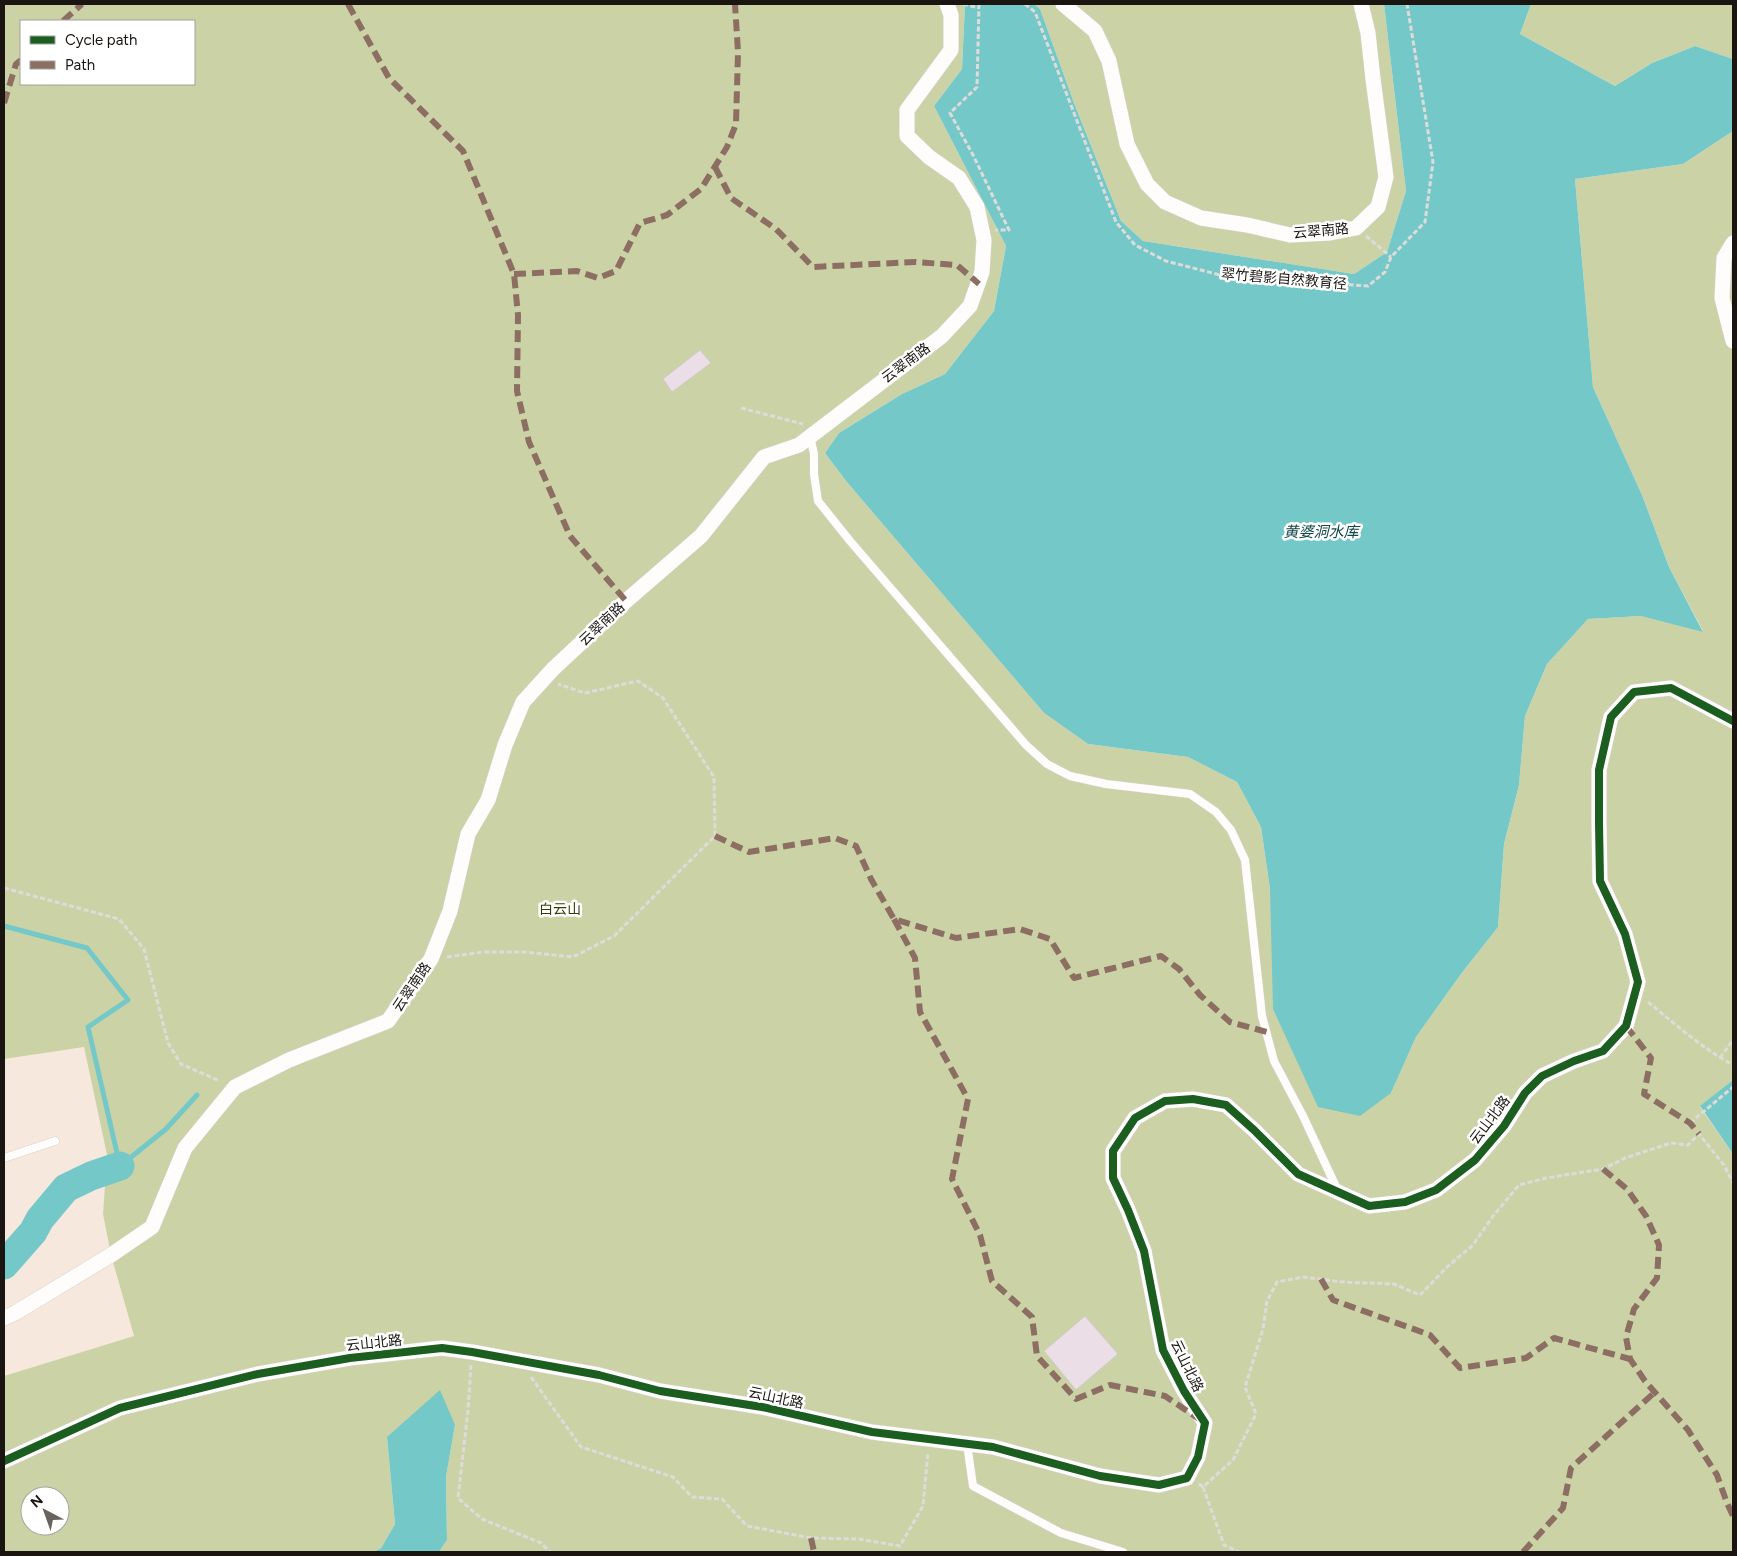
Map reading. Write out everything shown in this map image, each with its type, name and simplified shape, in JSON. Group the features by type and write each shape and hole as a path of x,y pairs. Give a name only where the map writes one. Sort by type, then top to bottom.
{"street":[{"name":"云翠南路","path":"4,1318 111,1254 152,1227 185,1148 234,1087 289,1060 388,1022 431,959 450,911 468,834 488,800 505,745 524,702 553,669 626,601 701,536 764,457 799,444 813,434 942,336 970,306 982,272 984,240 977,207 959,178 929,157 907,136 907,110 951,50 951,15 947,4"},
{"name":"云翠南路","path":"1063,4 1096,31 1109,61 1127,144 1146,184 1165,202 1201,218 1247,225 1290,235 1330,233 1356,228 1378,207 1386,177 1368,32 1361,4"},
{"path":"1733,243 1724,258 1722,298 1733,341"},
{"name":"云山北路","path":"4,1461 120,1408 258,1374 350,1358 442,1348 599,1375 660,1391 762,1407 872,1432 994,1447 1100,1476 1159,1485 1187,1478 1198,1456 1205,1423 1184,1392 1163,1350 1144,1251 1113,1178 1112,1150 1135,1118 1165,1101 1193,1099 1226,1106 1254,1130 1298,1174 1369,1206 1405,1202 1436,1190 1475,1160 1504,1126 1524,1093 1542,1076 1574,1061 1603,1051 1626,1026 1638,982 1625,934 1600,881 1598,770 1611,717 1634,692 1671,688 1733,721"}],"lane":[{"path":"813,434 814,474 818,501 850,541 1026,745 1047,764 1070,776 1106,784 1190,794 1216,812 1231,830 1245,860 1262,1016 1274,1061 1303,1116 1339,1193"},
{"path":"4,1158 55,1141"},
{"path":"968,1444 973,1486 1061,1533 1123,1552"}],"path":[{"path":"961,4 979,6 977,87 950,113 973,155 1009,230"},
{"path":"1356,228 1391,257"},
{"path":"741,408 811,426 813,434"},
{"path":"431,959 483,952 523,952 573,957 614,936 715,836 714,777 664,698 638,681 585,693 543,680"},
{"path":"4,888 119,919 144,949 168,1043 181,1064 234,1087"},
{"path":"1636,992 1685,1033 1733,1065"},
{"path":"1720,1058 1733,1040"},
{"path":"1690,1123 1733,1087"},
{"path":"1204,1487 1233,1460 1256,1414 1245,1387 1263,1329 1267,1301 1277,1282 1303,1277 1342,1282 1394,1284 1420,1295 1448,1266 1473,1245 1493,1216 1519,1185 1546,1178 1603,1169 1625,1158 1671,1143 1688,1144 1699,1134 1724,1165 1733,1183"},
{"path":"472,1352 468,1410 458,1498 482,1520 541,1543 550,1552"},
{"path":"519,1360 582,1447 673,1477 692,1497 722,1499 747,1526 811,1538 859,1539 900,1546 923,1506 930,1439"},
{"path":"1187,1478 1204,1487 1224,1545 1239,1552"}],"shaded area":[{"path":"84,1046 107,1155 103,1214 111,1255 134,1336 4,1376 4,1059"}],"green space":[{"name":"白云山","path":"4,4 965,4 962,69 934,106 1006,246 994,311 945,374 902,394 839,433 825,453 846,481 1044,713 1088,744 1188,757 1237,782 1261,827 1270,889 1391,1093 1416,1037 1461,974 1498,927 1504,844 1519,785 1525,716 1547,664 1588,619 1641,616 1703,631 1669,567 1642,495 1593,387 1575,179 1683,164 1733,131 1733,1080 1700,1107 1733,1154 1733,1552 439,1552 447,1540 446,1477 455,1425 387,1437 395,1524 381,1548 373,1552 4,1552 4,1376 134,1336 111,1255 103,1214 107,1155 84,1047 4,1059"},
{"path":"1034,4 1384,4 1406,191 1387,252 1354,274 1143,241 1121,221 1074,103 1040,9"},
{"path":"1531,4 1733,4 1733,59 1695,46 1652,63 1615,86 1520,34"}],"water":[{"name":"黄婆洞水库","path":"965,4 1034,4 1040,9 1074,103 1121,221 1143,241 1354,274 1387,252 1406,191 1384,4 1531,4 1520,34 1615,86 1652,63 1695,46 1733,59 1733,131 1683,164 1575,179 1593,387 1642,495 1669,567 1703,632 1641,616 1588,619 1547,664 1525,716 1519,785 1504,844 1498,927 1461,974 1416,1037 1391,1093 1360,1116 1318,1107 1273,1009 1270,889 1261,827 1237,782 1188,757 1088,744 1044,713 846,481 825,453 839,433 902,394 945,374 994,311 1006,246 934,106 962,69"},
{"path":"1733,1080 1733,1154 1700,1106"},
{"path":"440,1390 455,1425 446,1477 447,1540 439,1552 373,1552 381,1548 395,1524 387,1437"}],"building":[{"path":"700,350 711,363 672,392 663,379"},
{"path":"1085,1316 1118,1354 1076,1390 1044,1351"}],"waterway":[{"path":"4,926 87,948 128,1000 88,1027 120,1166 166,1129 197,1095"},
{"path":"4,1265 33,1232 40,1219 66,1188 91,1176 120,1166"}],"marked path":[{"path":"64,20 82,4"},
{"path":"348,4 389,78 463,151 514,274 518,315 517,391 529,442 570,536 626,601"},
{"path":"514,274 577,271 598,278 616,271 640,223 667,215 701,189 727,147 736,124 738,52 735,4"},
{"path":"4,103 16,64 20,61"},
{"path":"715,167 731,198 776,229 813,267 915,262 957,265 979,284"},
{"path":"715,836 749,852 835,838 856,846 871,879 894,919 956,938 1020,929 1050,939 1074,978 1161,956 1179,969 1200,995 1230,1022 1267,1032"},
{"path":"894,919 915,958 920,1012 968,1099 952,1179 980,1235 992,1281 1032,1317 1037,1356 1076,1399 1110,1385 1165,1396 1199,1419"},
{"path":"1626,1026 1651,1058 1644,1094 1690,1123 1699,1134"},
{"path":"1603,1169 1627,1189 1646,1216 1659,1245 1657,1278 1634,1309 1626,1337 1630,1359 1645,1381 1688,1430 1717,1475 1733,1516"},
{"path":"1321,1279 1333,1300 1430,1335 1460,1368 1526,1358 1554,1338 1630,1359"},
{"path":"1523,1552 1563,1508 1571,1468 1655,1392"},
{"path":"811,1538 814,1552"}],"cycle path":[{"path":"4,1461 120,1408 258,1374 350,1358 442,1348 599,1375 660,1391 762,1407 872,1432 993,1447 1100,1476 1159,1485 1187,1478 1198,1457 1205,1423 1184,1391 1163,1350 1144,1251 1113,1178 1113,1151 1135,1118 1165,1101 1193,1099 1226,1105 1298,1174 1369,1206 1405,1202 1436,1190 1475,1160 1504,1126 1525,1093 1542,1076 1574,1061 1603,1051 1626,1026 1638,982 1625,934 1600,881 1599,770 1611,717 1634,692 1671,688 1733,721"}]}
